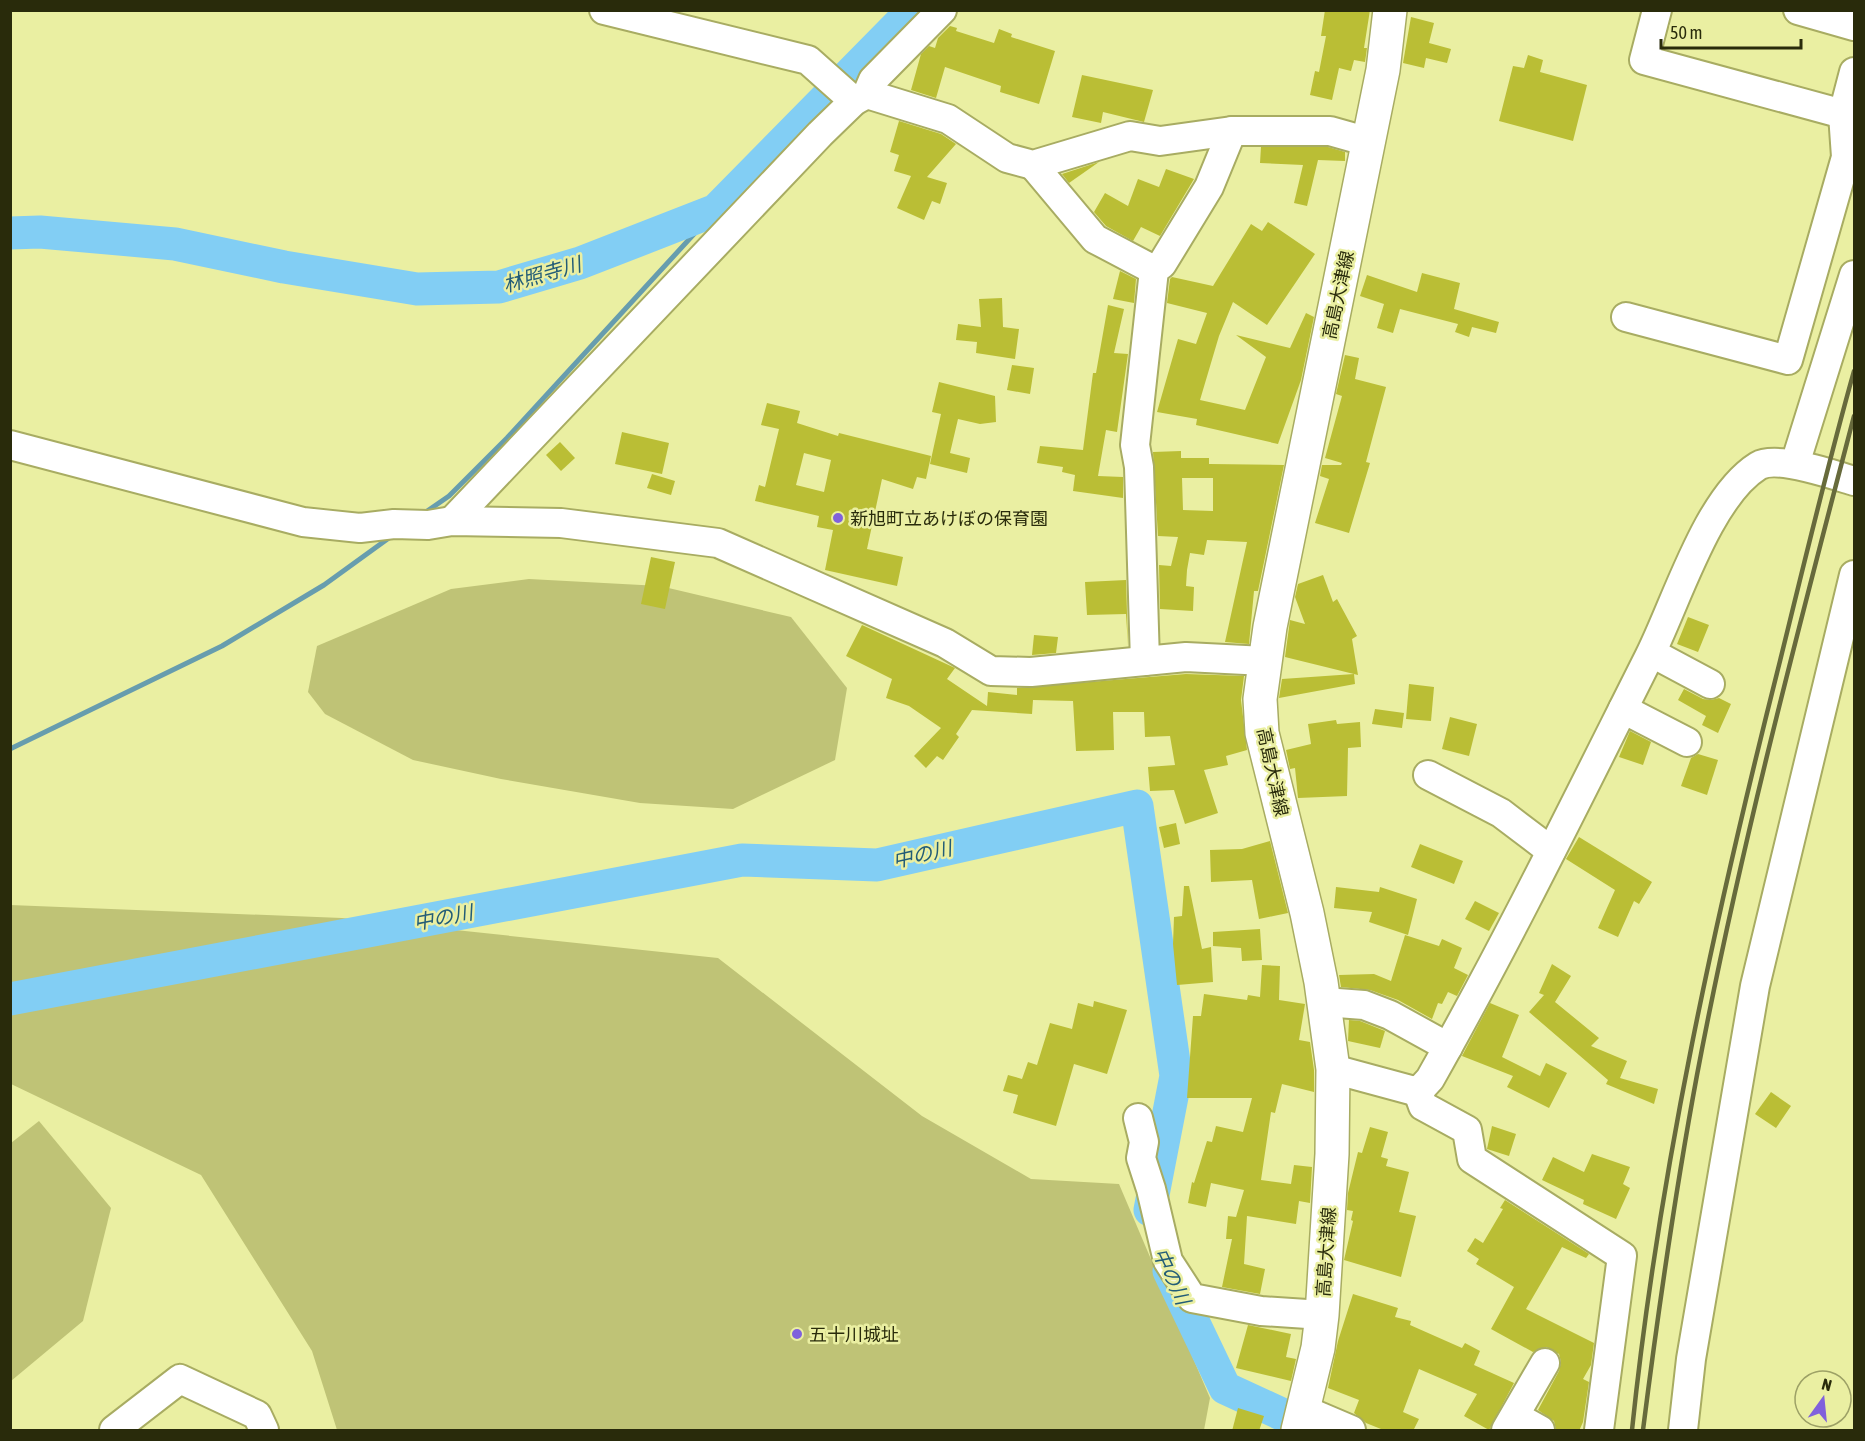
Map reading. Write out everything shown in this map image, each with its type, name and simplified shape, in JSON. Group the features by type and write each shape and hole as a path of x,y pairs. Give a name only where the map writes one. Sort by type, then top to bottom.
{"main road":[{"name":"高島大津線","path":"1301,1421 1318,1348 1322,1315 1332,1164 1333,1069 1324,1002 1307,913 1262,733 1260,699 1265,661 1383,70 1390,10"}],"street":[{"path":"604,10 713,23 808,60 860,98 948,119 1007,158 1033,165 1130,136 1160,141 1232,131 1330,131 1369,142"},
{"path":"440,523 820,134 860,98 873,80 942,10"},
{"path":"1657,10 1644,60 1843,114"},
{"path":"1798,10 1854,21"},
{"path":"1626,318 1788,360 1846,157 1843,114 1854,72"},
{"path":"1145,661 1139,467 1135,445 1154,270 1161,264 1209,187 1232,131"},
{"path":"1033,165 1095,239 1154,270"},
{"path":"1795,464 1854,275"},
{"path":"10,445 303,522 360,528 394,524 561,523 718,543 945,643 991,671 1031,672 1186,657 1265,661"},
{"path":"1419,1092 1430,1079 1448,1047 1551,851 1652,653 1709,526 1732,490 1760,465 1795,464 1854,481"},
{"path":"1683,1431 1691,1359 1755,986 1854,575"},
{"path":"1652,653 1710,684"},
{"path":"1623,709 1687,742"},
{"path":"1428,776 1501,813 1551,851"},
{"path":"1324,1002 1364,1005 1448,1047"},
{"path":"1333,1069 1419,1092"},
{"path":"1419,1092 1423,1106 1467,1130 1472,1159 1622,1256 1599,1431"},
{"path":"1137,1118 1144,1142 1141,1158 1152,1189 1168,1261 1192,1298 1261,1311 1322,1315"},
{"path":"1540,1431 1511,1423 1545,1363"},
{"path":"114,1431 180,1379 257,1415 264,1431"},
{"path":"1301,1421 1351,1431"}],"green space":[{"path":"529,579 660,586 791,617 847,688 835,760 733,809 640,803 501,779 413,760 325,714 308,692 317,646 451,589"},
{"path":"10,905 342,918 718,958 922,1116 1031,1179 1119,1184 1210,1398 1204,1430 337,1430 312,1351 201,1175 11,1084"},
{"path":"39,1121 111,1208 83,1321 11,1381 11,1143"}],"building":[{"path":"1325,10 1370,10 1364,48 1367,48 1365,62 1354,60 1351,71 1339,68 1332,100 1310,95 1315,71 1319,72 1326,36 1321,36"},
{"path":"1411,17 1434,23 1429,43 1451,49 1447,63 1426,58 1424,68 1403,63"},
{"path":"950,26 957,28 956,31 994,43 999,29 1012,34 1011,37 1055,51 1039,104 1000,92 1001,86 945,67 936,98 911,90 921,54 929,46 935,48 938,38"},
{"path":"1528,55 1543,60 1540,72 1587,85 1573,141 1499,121 1513,66 1524,68"},
{"path":"1082,75 1153,90 1144,122 1103,112 1101,123 1072,117"},
{"path":"899,121 941,134 956,144 927,177 947,183 940,204 932,201 924,220 897,208 911,176 894,171 899,155 890,152"},
{"path":"1261,147 1328,147 1345,152 1345,161 1318,160 1307,206 1294,203 1303,165 1260,163"},
{"path":"1099,162 1069,183 1062,174"},
{"path":"1166,169 1194,179 1160,236 1141,227 1133,241 1106,226 1094,212 1105,193 1128,206 1138,179 1159,187"},
{"path":"1268,222 1315,254 1267,325 1233,302 1219,336 1200,400 1245,410 1266,357 1236,335 1290,348 1306,313 1314,317 1301,380 1278,444 1196,425 1197,419 1157,412 1178,339 1196,344 1207,313 1167,303 1170,279 1172,277 1213,286 1251,224 1262,231"},
{"path":"1120,271 1136,279 1134,303 1113,299"},
{"path":"1422,273 1460,283 1454,309 1499,322 1496,333 1472,327 1469,337 1455,332 1458,324 1400,309 1393,333 1377,328 1384,304 1360,296 1367,275 1417,292"},
{"path":"1002,298 1003,327 1019,329 1015,359 976,353 977,342 956,340 958,324 981,327 979,299"},
{"path":"1108,305 1124,309 1114,353 1128,354 1117,432 1106,430 1098,476 1123,477 1123,498 1073,491 1075,475 1062,472 1063,467 1037,463 1040,446 1083,450 1093,373 1096,373"},
{"path":"1345,355 1359,358 1355,379 1386,387 1366,462 1370,463 1349,533 1315,523 1329,479 1320,476 1322,465 1341,465 1342,463 1325,458 1342,396 1336,394"},
{"path":"1012,365 1034,368 1030,394 1007,390"},
{"path":"939,382 995,396 996,422 980,424 958,419 950,453 970,458 967,473 930,464 941,414 932,412"},
{"path":"767,403 800,411 797,423 838,436 839,433 931,456 926,479 917,477 913,489 882,479 867,549 903,557 897,586 825,570 833,530 817,527 819,516 755,501 759,485 765,487 779,429 761,425","holes":["804,453 831,460 824,492 796,485"]},
{"path":"622,432 669,443 662,474 615,464"},
{"path":"560,442 575,458 561,471 546,455"},
{"path":"1181,451 1181,458 1209,458 1209,464 1284,465 1258,591 1254,591 1249,644 1225,642 1247,542 1207,540 1204,555 1190,553 1186,586 1194,587 1193,611 1160,609 1159,565 1171,566 1178,537 1158,536 1153,452","holes":["1182,478 1213,478 1213,511 1183,510"]},
{"path":"652,474 675,481 671,495 647,488"},
{"path":"651,557 675,562 665,609 641,604"},
{"path":"1323,575 1333,602 1337,599 1357,636 1352,639 1358,675 1285,657 1290,620 1305,624 1295,597 1298,584"},
{"path":"1126,580 1128,646 1126,614 1087,615 1085,582"},
{"path":"1688,617 1709,625 1698,652 1677,644"},
{"path":"862,625 955,668 947,679 987,706 988,692 1017,695 1017,688 1186,674 1244,676 1241,700 1247,750 1226,756 1228,765 1204,770 1218,813 1185,824 1174,790 1150,791 1148,767 1175,765 1170,736 1145,737 1144,712 1113,712 1114,750 1076,751 1073,701 1033,700 1032,714 972,710 956,734 959,737 943,760 937,756 926,768 914,756 941,728 909,706 886,698 892,679 846,656"},
{"path":"1034,635 1058,637 1056,653 1032,655"},
{"path":"1354,674 1355,684 1279,698 1282,679"},
{"path":"1409,684 1434,687 1431,721 1406,719"},
{"path":"1684,689 1703,699 1719,698 1731,704 1718,733 1702,725 1706,716 1678,700"},
{"path":"1375,709 1404,713 1402,728 1372,724"},
{"path":"1450,717 1477,724 1469,756 1442,749"},
{"path":"1336,720 1337,724 1360,722 1361,747 1348,748 1347,796 1298,798 1295,768 1290,769 1286,750 1311,744 1308,724"},
{"path":"1630,731 1651,742 1643,765 1619,757"},
{"path":"1698,754 1718,760 1707,795 1681,786 1691,758"},
{"path":"1176,823 1180,844 1164,848 1159,827"},
{"path":"1579,837 1652,882 1639,904 1634,901 1618,937 1598,928 1615,890 1566,859"},
{"path":"1270,841 1288,913 1259,919 1252,880 1211,882 1210,850 1242,849"},
{"path":"1420,844 1463,861 1454,884 1411,867"},
{"path":"1184,886 1189,886 1202,949 1211,947 1213,982 1177,985 1173,944 1174,917 1182,916"},
{"path":"1336,887 1379,892 1380,887 1417,899 1408,935 1369,922 1372,912 1334,908"},
{"path":"1475,901 1499,913 1489,931 1465,919"},
{"path":"1260,929 1262,960 1242,961 1241,948 1213,946 1213,932"},
{"path":"1405,935 1439,946 1442,939 1462,948 1454,968 1468,975 1457,996 1448,992 1442,1004 1438,1003 1432,1019 1398,1000 1370,990 1341,987 1339,975 1374,974 1391,981"},
{"path":"1552,964 1571,976 1555,1002 1599,1038 1591,1046 1627,1061 1620,1078 1658,1089 1654,1104 1606,1084 1608,1080 1529,1012 1544,995 1539,993"},
{"path":"1262,965 1280,966 1279,1000 1305,1004 1299,1040 1310,1042 1314,1092 1282,1084 1275,1113 1271,1112 1261,1180 1291,1184 1294,1165 1312,1167 1310,1203 1299,1201 1296,1224 1247,1216 1244,1264 1265,1269 1260,1294 1222,1287 1232,1239 1226,1239 1228,1216 1236,1217 1244,1190 1211,1183 1206,1207 1188,1203 1192,1182 1194,1183 1207,1141 1212,1142 1216,1126 1243,1132 1252,1098 1187,1098 1193,1016 1201,1016 1204,994 1247,1000 1248,995 1260,997"},
{"path":"1094,1001 1127,1010 1107,1074 1074,1064 1056,1126 1013,1113 1018,1095 1003,1091 1008,1075 1022,1079 1028,1062 1037,1065 1050,1023 1072,1029 1078,1003 1093,1007"},
{"path":"1490,1003 1519,1015 1502,1057 1540,1076 1546,1063 1567,1073 1549,1108 1507,1087 1513,1076 1462,1056"},
{"path":"1349,1020 1360,1021 1385,1031 1380,1048 1348,1041"},
{"path":"1771,1092 1791,1106 1776,1128 1755,1114"},
{"path":"1492,1126 1516,1134 1509,1156 1487,1149"},
{"path":"1370,1127 1388,1132 1381,1157 1388,1159 1386,1166 1409,1172 1399,1212 1416,1216 1401,1277 1344,1260 1353,1221 1351,1220 1353,1211 1347,1210 1348,1193 1358,1152 1362,1153"},
{"path":"1592,1154 1630,1167 1623,1184 1630,1188 1616,1219 1583,1204 1584,1200 1542,1180 1553,1157 1584,1172"},
{"path":"1505,1200 1589,1254 1586,1258 1562,1247 1526,1309 1594,1343 1591,1365 1583,1379 1589,1382 1583,1422 1579,1431 1556,1430 1554,1421 1538,1410 1559,1371 1561,1362 1559,1354 1546,1347 1533,1352 1491,1329 1514,1287 1476,1264 1479,1259 1467,1251 1475,1238 1483,1243 1503,1209 1500,1208"},
{"path":"1353,1294 1398,1308 1395,1317 1411,1321 1410,1325 1462,1348 1465,1343 1480,1351 1474,1365 1514,1383 1489,1430 1464,1416 1477,1394 1419,1369 1403,1412 1419,1419 1413,1431 1386,1431 1366,1423 1354,1413 1359,1400 1328,1388 1338,1341"},
{"path":"1248,1325 1291,1334 1286,1357 1296,1359 1291,1381 1236,1368"},
{"path":"1238,1408 1264,1416 1259,1431 1232,1431"}],"waterway":[{"name":"林照寺川","path":"10,233 40,232 175,244 284,267 417,289 499,287 580,263 716,210 913,10"},
{"path":"423,514 449,496 507,438 716,210"},
{"path":"10,749 222,646 324,585 393,535"},
{"name":"中の川","path":"10,999 742,860 877,865 1137,806 1176,1076 1150,1210"},
{"name":"中の川","path":"1169,1271 1225,1388 1316,1430"}],"railway":[{"path":"1632,1430 1643,1333 1658,1236 1692,1043 1712,947 1756,756 1854,371"},
{"path":"1643,1430 1674,1208 1713,992 1770,744 1854,416"}],"place":[{"name":"新旭町立あけぼの保育園","path":"838,518"},
{"name":"五十川城址","path":"797,1334"}]}
